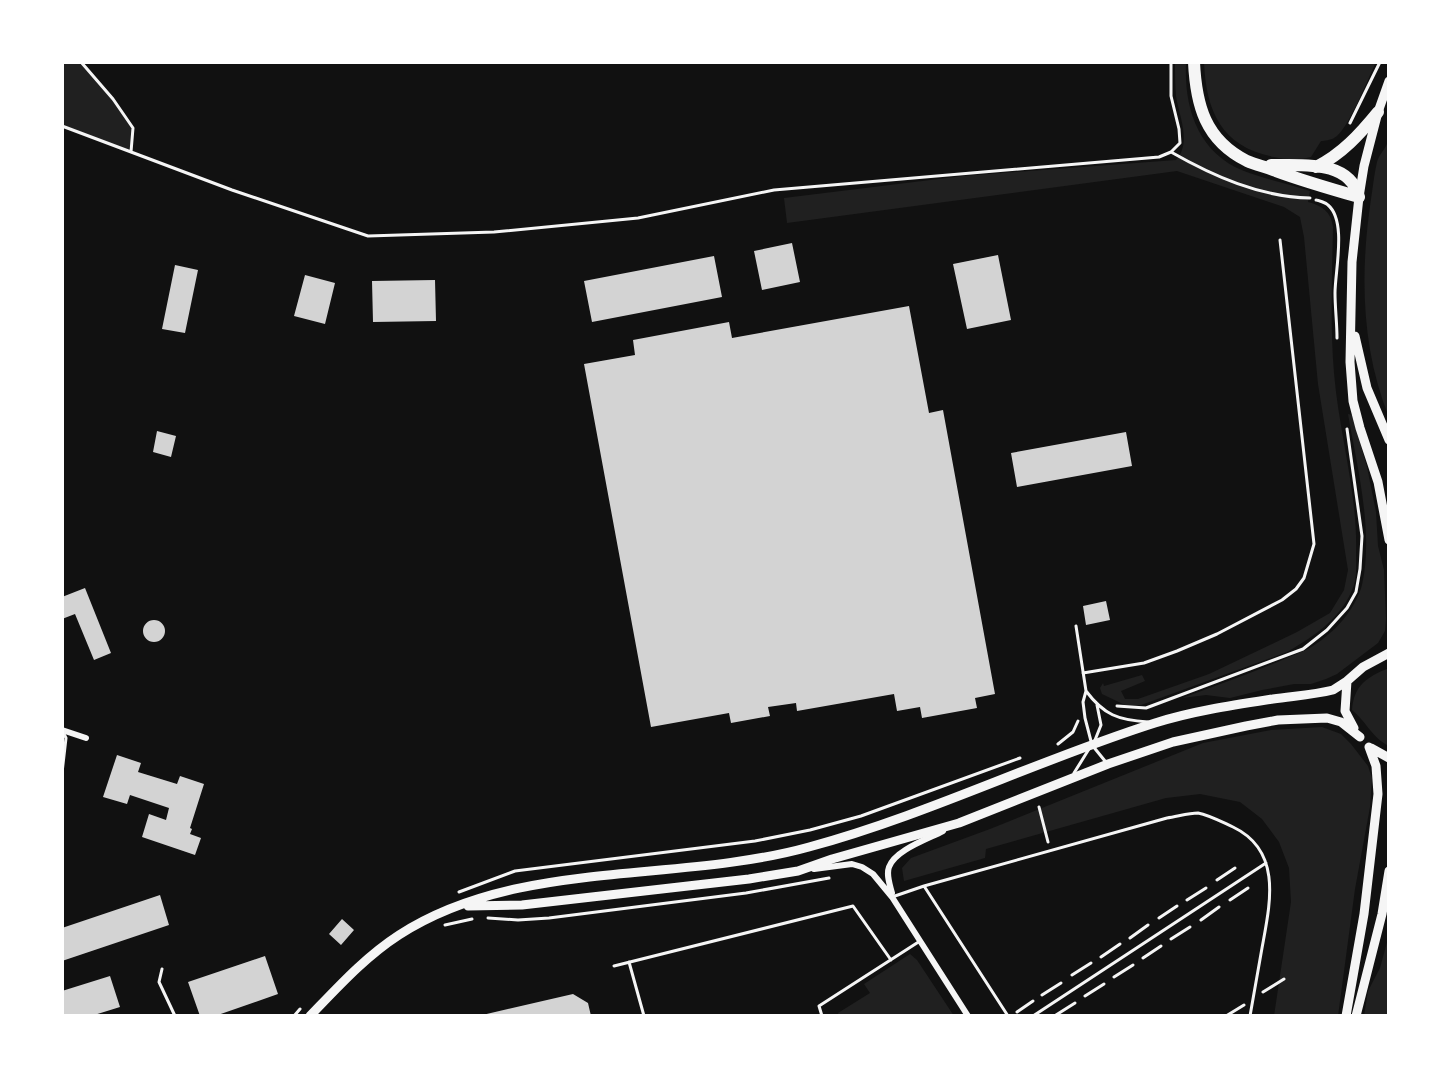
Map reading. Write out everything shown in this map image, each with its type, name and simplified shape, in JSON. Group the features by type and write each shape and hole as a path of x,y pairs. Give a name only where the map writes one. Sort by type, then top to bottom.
{"highway":[{"path":"1194,62 1197,98 1217,139 1250,162 1313,185 1359,197"},
{"path":"1316,167 1352,142 1378,112"},
{"path":"1260,165 1332,169 1345,175 1355,186 1359,197"}],"main road":[{"path":"1389,81 1364,166 1359,197 1352,262 1350,362 1353,401 1378,482 1389,540"},
{"path":"1352,325 1367,388 1389,440"},
{"path":"310,1016 381,948 420,922 491,894 810,847 886,823 1156,722 1333,690 1386,654"},
{"path":"1347,681 1345,711 1360,737"},
{"path":"458,907 522,905 798,871 959,823 1108,764 1173,742 1278,720 1336,720 1351,729 1369,747 1389,758"},
{"path":"1346,1016 1364,914 1378,794 1376,766 1369,747"},
{"path":"1356,1016 1382,914 1389,871"}],"street":[{"path":"62,730 86,738"},
{"path":"892,897 888,871 894,859 959,823"},
{"path":"798,871 845,864 858,865 873,874 892,897 968,1016"}],"lane":[{"path":"1083,673 1144,663 1217,634 1282,600 1304,578 1314,544 1280,240"},
{"path":"1076,626 1086,691 1083,702 1085,718 1092,745 1108,764"},
{"path":"1086,691 1106,712 1122,718 1156,722"},
{"path":"1069,780 1097,738 1101,725 1097,705"},
{"path":"62,730 66,738 62,773"},
{"path":"892,897 1167,818 1197,813 1245,834 1253,840 1266,863 1271,901 1250,1016"},
{"path":"1033,1016 1266,863"},
{"path":"924,886 1008,1016"},
{"path":"614,966 853,906 891,960"},
{"path":"822,1016 819,1006 920,941"},
{"path":"629,962 644,1016"},
{"path":"162,969 159,982 175,1016"}],"path":[{"path":"81,62 133,128 131,153"},
{"path":"62,126 368,236 494,232 638,218 774,190 1159,157 1171,152 1180,143 1171,96 1171,62"},
{"path":"1347,129 1380,62"},
{"path":"1171,152 1241,185 1286,197 1312,198"},
{"path":"1114,705 1124,707"},
{"path":"1058,744 1073,732 1077,721"},
{"path":"515,871 755,841 810,830 861,816 1030,754"},
{"path":"1039,807 1051,851"},
{"path":"1217,880 1235,868"},
{"path":"485,918 549,918 734,895 833,878"},
{"path":"1187,900 1206,888"},
{"path":"1230,900 1248,888"},
{"path":"1159,918 1177,906"},
{"path":"1201,920 1219,907"},
{"path":"436,928 474,919"},
{"path":"1130,938 1148,925"},
{"path":"1171,939 1190,927"},
{"path":"1101,957 1120,944"},
{"path":"1143,958 1161,946"},
{"path":"1072,975 1091,963"},
{"path":"1114,977 1133,965"},
{"path":"1042,995 1061,983"},
{"path":"1085,996 1104,984"},
{"path":"1013,1014 1033,1001"},
{"path":"1056,1015 1075,1003"}],"shaded area":[{"path":"62,62 81,62 113,99 133,128 131,153 62,126"},
{"path":"1175,62 1186,62 1191,111 1204,140 1215,152 1244,171 1310,191 1308,202 1325,210 1332,222 1333,355 1336,396 1354,509 1356,574 1343,607 1318,632 1287,652 1141,705 1125,705 1102,694 1100,688 1103,683 1104,686 1142,675 1145,681 1121,691 1125,699 1138,699 1209,674 1330,613 1344,590 1348,570 1318,384 1300,217 1284,207 1177,171 787,223 784,198 963,176 1176,160 1184,138 1176,96"},
{"path":"1204,62 1376,62 1339,133 1333,139 1321,141 1311,157 1293,159 1256,152 1230,136 1220,124 1208,97"},
{"path":"1389,116 1389,417 1368,337 1364,282 1374,176 1378,159 1388,141"},
{"path":"1348,414 1352,415 1367,467 1384,570 1386,619 1385,631 1378,643 1337,674 1311,684 1294,684 1230,698 1206,695 1182,698 1309,648 1336,627 1349,612 1362,585 1366,543 1363,499"},
{"path":"1389,668 1389,746 1378,739 1352,710 1353,701 1363,683"},
{"path":"1322,727 1341,734 1351,744 1368,766 1372,778 1338,1016 1274,1016 1291,902 1289,868 1279,842 1262,819 1240,802 1200,794 1166,798 986,849 985,858 904,881 902,868 911,858 1203,743 1271,730"},
{"path":"1389,935 1389,1016 1364,1016 1368,991 1380,968"},
{"path":"910,954 954,1016 839,1016 838,1013 870,993 864,984"}],"building":[{"path":"792,243 800,282 762,290 754,251"},
{"path":"998,255 1011,320 967,329 953,264"},
{"path":"714,256 722,297 592,322 584,281"},
{"path":"175,265 198,270 185,333 162,329"},
{"path":"305,275 335,283 325,324 294,316"},
{"path":"435,280 436,321 373,322 372,281"},
{"path":"909,306 929,413 943,410 995,694 975,698 977,708 922,718 920,707 897,711 894,694 797,711 796,703 768,707 770,716 731,723 729,713 651,727 584,364 635,355 633,340 729,322 732,338"},
{"path":"157,431 176,436 171,457 153,452"},
{"path":"1126,432 1132,466 1017,487 1011,453"},
{"path":"85,588 111,653 94,660 75,614 62,619 62,597"},
{"path":"1106,601 1110,620 1086,625 1083,606"},
{"path":"154,620 162,623 165,631 162,639 154,642 146,639 143,631 146,623"},
{"path":"117,755 141,763 138,772 177,784 180,776 204,784 190,828 190,834 201,838 195,855 142,837 149,814 166,820 169,808 130,795 127,804 103,797"},
{"path":"160,895 169,925 62,961 62,928"},
{"path":"342,919 354,930 341,945 329,934"},
{"path":"265,956 278,994 215,1016 200,1016 188,982"},
{"path":"110,976 120,1007 91,1016 62,1016 62,991"},
{"path":"573,994 588,1003 591,1016 478,1016"}]}
